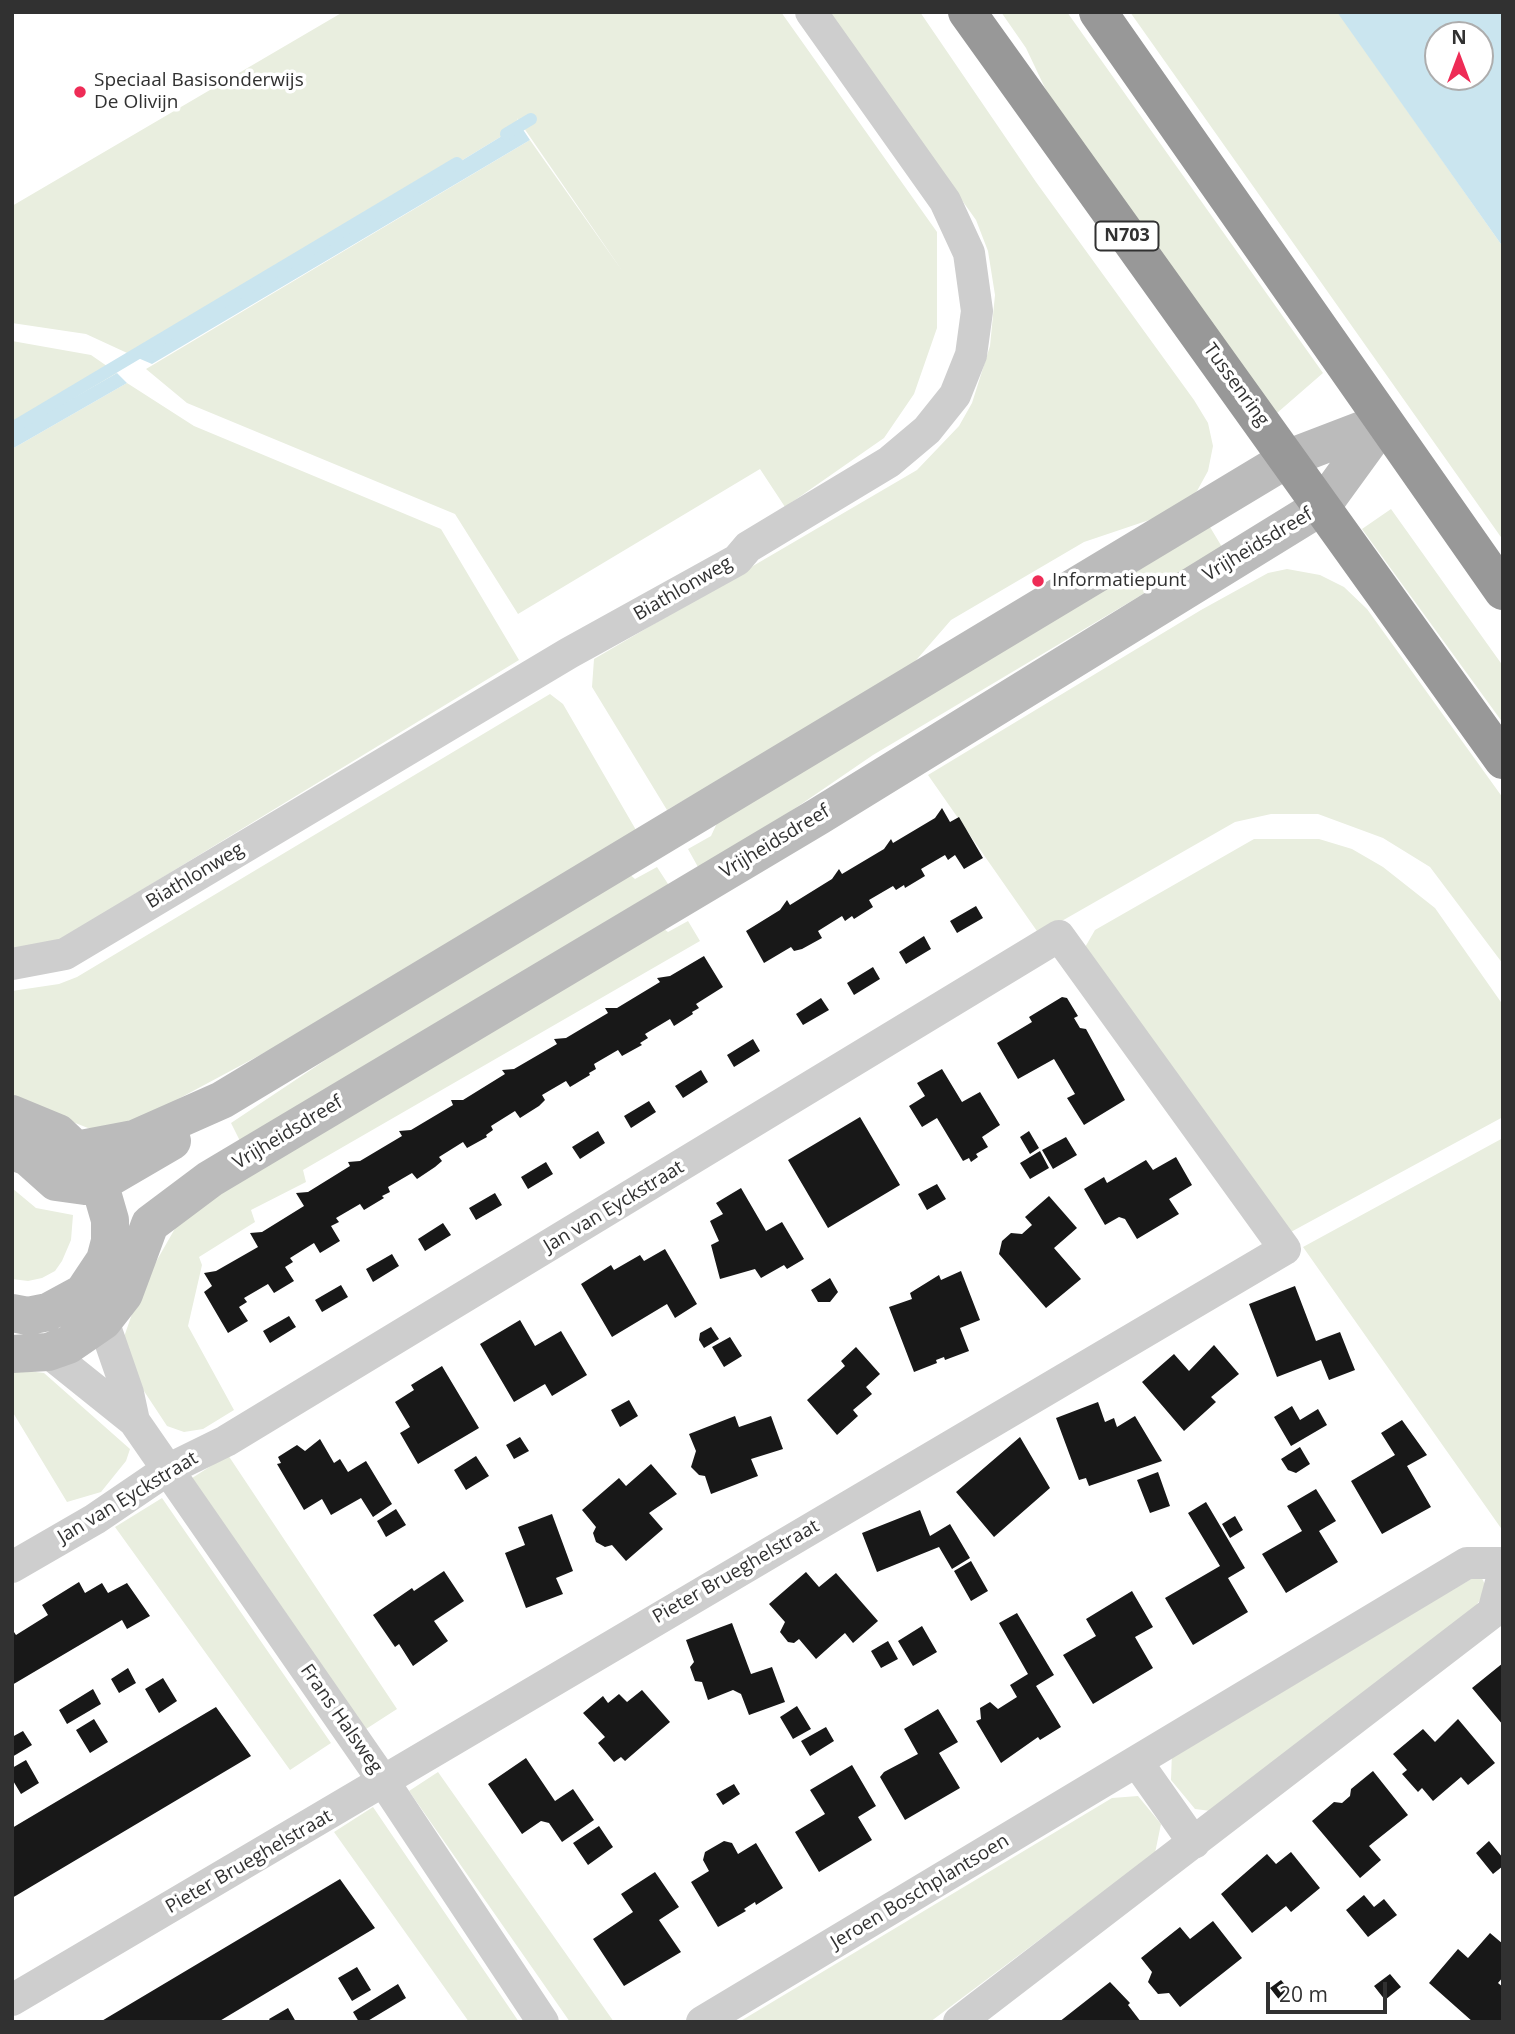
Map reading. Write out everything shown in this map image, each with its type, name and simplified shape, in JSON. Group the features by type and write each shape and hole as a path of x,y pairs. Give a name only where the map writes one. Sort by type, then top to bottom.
{"highway":[{"name":"Tussenring","path":"967,12 1503,760"},
{"path":"1098,12 1503,591"}],"main road":[{"path":"76,1150 134,1139 222,1100 346,1028 698,811 1100,574 1289,458 1383,422"},
{"name":"Vrijheidsdreef","path":"114,1278 149,1224 176,1202 733,867 1322,506 1383,422"},
{"path":"12,1151 28,1157 56,1182 85,1186 99,1182 165,1148 222,1100"},
{"path":"12,1114 58,1133 76,1150 99,1182 106,1201 114,1278 115,1308 103,1321 87,1335 30,1353"},
{"path":"12,1314 28,1317 48,1312 114,1278"}],"street":[{"name":"Biathlonweg","path":"12,964 65,954 569,653 737,560 748,547 889,462 927,430 955,395 971,355 977,311 969,253 945,201 811,12"},
{"name":"Jan van Eyckstraat","path":"12,1567 95,1518 167,1469 226,1441 1059,936 1165,1083"},
{"name":"Pieter Brueghelstraat","path":"12,2000 1285,1249 1165,1083"},
{"name":"Frans Halsweg","path":"103,1321 128,1393 134,1420 384,1782 543,2022"},
{"name":"Frans Halsweg","path":"30,1353 134,1420"},
{"name":"Jeroen Boschplantsoen","path":"702,2022 1467,1563 1503,1563"},
{"path":"959,2022 1493,1612 1503,1575"},
{"path":"1137,1762 1194,1843"}],"shaded area":[{"path":"343,12 781,12 937,232 937,328 914,394 884,438 785,507 760,469 518,614 455,514 187,403 146,369 530,140 623,272 517,118 520,125 138,358 86,334 12,323 12,206"},
{"path":"828,12 920,12 1036,182 1194,400 1208,423 1213,446 1208,471 1197,491 1176,511 1084,542 951,620 905,673 667,810 592,687 594,659 917,470 959,426 972,403 990,346 995,295 988,251 976,220"},
{"path":"1001,12 1067,12 1323,373 1277,413 1054,107 1026,48"},
{"path":"1130,12 1338,12 1503,247 1503,540"},
{"path":"12,341 91,355 117,373 12,433"},
{"path":"127,383 194,426 441,529 519,660 63,938 49,944 12,948 12,449"},
{"path":"1391,509 1503,666 1503,723 1362,529"},
{"path":"1210,527 1222,547 873,755 724,857 698,867 688,849 711,836 717,823"},
{"path":"1287,569 1320,575 1344,587 1367,609 1503,798 1503,964 1430,867 1383,838 1318,814 1271,814 1235,822 1039,934 928,775 1201,610 1268,573"},
{"path":"550,694 563,704 636,830 318,1024 124,1128 88,1128 12,1098 12,991 59,984 77,977"},
{"path":"1254,839 1319,839 1352,849 1383,867 1435,908 1503,1005 1503,1117 1289,1233 1084,949 1095,930"},
{"path":"657,867 670,887 243,1147 231,1123 390,1017 628,873 635,879"},
{"path":"688,921 700,941 303,1170 306,1182 251,1210 255,1222 199,1257 202,1265 188,1326 234,1410 203,1429 184,1432 167,1426 138,1382 124,1337 141,1288 177,1225 219,1186 660,926 668,932"},
{"path":"1503,1138 1503,1531 1303,1247"},
{"path":"12,1188 36,1208 73,1215 71,1240 62,1261 55,1271 42,1278 28,1281 12,1279"},
{"path":"12,1369 44,1373 130,1449 126,1461 101,1492 67,1502 12,1411"},
{"path":"228,1455 397,1709 366,1729 189,1480"},
{"path":"162,1498 331,1743 290,1770 115,1527"},
{"path":"1480,1574 1487,1589 1476,1606 1219,1812 1195,1809 1171,1780 1172,1751"},
{"path":"438,1772 614,2022 570,2022 409,1791"},
{"path":"1138,1796 1161,1824 1155,1853 930,2022 739,2022 1112,1798"},
{"path":"373,1807 519,2022 469,2022 334,1832"}],"water":[{"path":"1337,12 1503,12 1503,247"},
{"path":"520,125 530,140 152,364 138,358"},
{"path":"117,373 127,383 12,449 12,433"}],"building":[{"path":"942,808 950,822 959,817 983,858 964,869 955,855 948,860 945,855 921,869 925,876 905,888 904,885 896,890 893,886 869,900 873,907 854,919 852,916 845,921 842,916 818,931 822,938 802,949 794,951 791,947 764,963 746,931 780,910 787,900 790,905 832,879 839,869 842,874 884,849 891,839 893,843 935,818"},
{"path":"976,906 983,918 957,933 950,921"},
{"path":"924,936 931,949 906,964 899,952"},
{"path":"704,956 723,987 696,1004 699,1008 692,1012 693,1014 674,1026 670,1019 645,1034 648,1038 640,1043 642,1045 622,1056 618,1050 594,1064 596,1069 589,1073 590,1075 570,1087 566,1081 542,1095 545,1100 520,1118 515,1111 491,1126 493,1130 487,1137 467,1148 463,1142 439,1157 442,1161 417,1179 412,1173 388,1187 390,1192 382,1196 384,1198 364,1210 360,1204 336,1218 339,1222 331,1226 340,1241 320,1253 314,1243 290,1258 293,1262 285,1267 294,1281 274,1293 268,1284 244,1298 247,1302 239,1307 248,1321 228,1333 204,1292 212,1286 204,1273 216,1271 258,1247 250,1233 262,1232 304,1206 296,1193 308,1192 350,1166 348,1162 360,1161 402,1136 399,1131 411,1130 453,1105 451,1100 463,1100 505,1074 502,1070 514,1069 557,1044 554,1039 566,1038 608,1013 605,1008 617,1008 660,982 657,978 670,976"},
{"path":"873,967 880,979 854,995 847,983"},
{"path":"1062,997 1067,998 1078,1016 1074,1018 1080,1028 1086,1029 1125,1100 1084,1125 1067,1098 1075,1094 1054,1059 1018,1079 997,1043 1032,1022 1029,1017"},
{"path":"821,998 829,1010 803,1025 796,1014"},
{"path":"753,1039 760,1051 734,1067 727,1055"},
{"path":"942,1069 962,1102 980,1092 1000,1125 982,1137 988,1147 976,1154 978,1157 971,1162 969,1158 963,1161 937,1118 922,1127 909,1106 925,1096 917,1083"},
{"path":"701,1070 708,1082 683,1098 675,1086"},
{"path":"649,1101 656,1112 631,1128 624,1116"},
{"path":"860,1117 900,1185 828,1228 788,1160"},
{"path":"598,1131 605,1143 580,1159 572,1147"},
{"path":"1029,1131 1039,1148 1030,1154 1020,1137"},
{"path":"1066,1137 1077,1155 1053,1169 1042,1150"},
{"path":"1040,1151 1049,1168 1030,1179 1020,1163"},
{"path":"1176,1157 1192,1185 1169,1199 1179,1214 1137,1239 1125,1219 1119,1217 1105,1225 1084,1189 1104,1177 1107,1183 1146,1160 1153,1170"},
{"path":"546,1162 553,1174 528,1189 521,1177"},
{"path":"937,1184 946,1199 927,1210 918,1194"},
{"path":"741,1188 766,1231 782,1222 804,1259 787,1269 784,1265 761,1278 755,1269 720,1279 711,1245 719,1241 710,1221 723,1214 716,1203"},
{"path":"495,1193 502,1205 476,1220 469,1208"},
{"path":"1049,1196 1077,1228 1054,1248 1081,1279 1046,1308 999,1254 1002,1241 1011,1233 1022,1234 1032,1225 1025,1217"},
{"path":"443,1223 451,1235 425,1251 418,1239"},
{"path":"665,1249 697,1304 675,1318 667,1304 612,1337 581,1284 611,1265 614,1270 640,1255 644,1261"},
{"path":"392,1254 399,1266 373,1282 366,1269"},
{"path":"961,1271 980,1320 960,1328 969,1351 945,1360 944,1357 936,1360 937,1363 914,1372 889,1307 912,1299 910,1293 939,1275 941,1280"},
{"path":"830,1278 838,1292 830,1302 818,1302 811,1290"},
{"path":"341,1285 348,1297 322,1312 315,1300"},
{"path":"1295,1286 1316,1341 1340,1332 1355,1370 1329,1380 1321,1360 1277,1377 1249,1304"},
{"path":"289,1316 296,1327 270,1343 263,1331"},
{"path":"520,1320 535,1346 561,1331 587,1375 552,1396 545,1384 514,1402 480,1344"},
{"path":"711,1327 719,1339 704,1348 699,1340 700,1333"},
{"path":"730,1337 742,1356 724,1367 712,1347"},
{"path":"1214,1345 1239,1374 1211,1397 1216,1402 1184,1431 1142,1382 1174,1354 1189,1371"},
{"path":"856,1347 880,1374 866,1387 872,1394 853,1410 858,1416 837,1435 807,1400 845,1366 841,1361"},
{"path":"442,1366 479,1428 418,1464 400,1433 410,1427 395,1402 414,1390 411,1385"},
{"path":"629,1400 638,1416 620,1427 611,1410"},
{"path":"1098,1402 1105,1422 1114,1418 1117,1427 1135,1416 1162,1461 1089,1486 1086,1478 1079,1480 1056,1418"},
{"path":"1292,1406 1300,1420 1318,1409 1327,1425 1291,1446 1274,1417"},
{"path":"735,1416 739,1427 771,1416 783,1449 751,1459 758,1476 711,1494 705,1476 699,1475 691,1467 696,1451 689,1434"},
{"path":"1402,1420 1427,1455 1407,1466 1431,1507 1382,1534 1351,1481 1395,1455 1381,1433"},
{"path":"520,1437 529,1451 514,1459 506,1445"},
{"path":"1020,1437 1050,1488 994,1537 956,1492"},
{"path":"320,1439 334,1463 340,1459 348,1472 366,1461 392,1504 373,1517 361,1498 331,1515 322,1499 304,1510 277,1464 281,1463 278,1457 297,1445 305,1451"},
{"path":"1300,1447 1310,1464 1296,1473 1288,1470 1281,1459"},
{"path":"476,1456 489,1476 466,1490 454,1470"},
{"path":"651,1464 677,1494 649,1513 663,1529 626,1561 612,1545 605,1547 596,1542 593,1533 596,1527 582,1510 619,1478 626,1486"},
{"path":"1158,1472 1170,1506 1150,1513 1137,1480"},
{"path":"1316,1489 1336,1521 1319,1531 1338,1562 1286,1593 1262,1554 1302,1531 1287,1506"},
{"path":"1206,1502 1245,1568 1228,1578 1248,1612 1193,1645 1165,1598 1220,1566 1188,1513"},
{"path":"396,1509 406,1525 386,1537 377,1521"},
{"path":"920,1510 930,1536 950,1524 970,1558 952,1569 939,1547 877,1572 862,1533"},
{"path":"552,1514 573,1571 556,1578 563,1594 526,1608 505,1553 525,1545 518,1527"},
{"path":"1235,1516 1243,1530 1230,1538 1222,1524"},
{"path":"971,1561 988,1591 971,1601 954,1571"},
{"path":"444,1571 464,1601 434,1621 448,1641 413,1666 399,1644 395,1647 373,1615 412,1588 414,1591"},
{"path":"806,1572 819,1587 836,1573 878,1621 853,1643 845,1633 816,1659 799,1639 794,1643 788,1642 780,1632 785,1622 769,1604"},
{"path":"79,1582 85,1593 102,1583 108,1593 127,1583 150,1616 127,1629 122,1620 12,1685 12,1629 16,1635 48,1615 42,1605"},
{"path":"1132,1591 1153,1627 1135,1637 1153,1668 1093,1704 1063,1655 1096,1636 1086,1619"},
{"path":"1017,1613 1054,1675 1036,1686 1061,1727 1040,1740 1038,1737 1001,1763 976,1721 981,1719 980,1708 990,1702 998,1709 1017,1697 1010,1685 1028,1674 999,1623"},
{"path":"732,1623 751,1674 772,1667 785,1702 749,1715 741,1694 733,1690 708,1700 702,1682 695,1681 690,1667 694,1662 686,1640"},
{"path":"922,1626 937,1652 913,1666 898,1641"},
{"path":"888,1641 898,1659 881,1668 871,1651"},
{"path":"1503,1663 1503,1725 1472,1688"},
{"path":"128,1668 136,1683 119,1693 111,1679"},
{"path":"163,1678 177,1701 159,1713 145,1689"},
{"path":"93,1689 101,1704 67,1724 59,1710"},
{"path":"642,1690 670,1722 625,1761 621,1757 614,1762 598,1743 605,1737 583,1713 603,1696 608,1703 619,1694 627,1702"},
{"path":"797,1706 811,1729 793,1739 780,1717"},
{"path":"216,1707 251,1756 12,1898 12,1828"},
{"path":"938,1709 958,1742 939,1753 960,1788 905,1820 880,1777 884,1772 918,1754 904,1729"},
{"path":"94,1719 108,1742 90,1753 76,1730"},
{"path":"1458,1719 1495,1763 1468,1785 1461,1777 1433,1801 1422,1788 1418,1792 1402,1774 1407,1770 1393,1754 1423,1729 1435,1742"},
{"path":"826,1727 834,1741 810,1756 801,1741"},
{"path":"23,1731 32,1745 12,1757 12,1737"},
{"path":"526,1758 555,1801 573,1789 594,1820 562,1842 549,1823 541,1821 522,1834 488,1784"},
{"path":"26,1760 39,1783 21,1794 12,1779 12,1768"},
{"path":"852,1765 876,1806 858,1817 872,1840 819,1872 795,1832 825,1814 810,1790"},
{"path":"1373,1771 1408,1815 1369,1846 1381,1860 1360,1878 1312,1821 1334,1802 1342,1803 1350,1796 1351,1789"},
{"path":"734,1784 740,1794 723,1805 716,1794"},
{"path":"599,1826 613,1847 588,1865 573,1843"},
{"path":"724,1841 732,1843 738,1854 756,1843 783,1888 756,1905 755,1902 744,1909 746,1911 718,1927 691,1882 709,1871 703,1860 705,1852"},
{"path":"1489,1841 1503,1858 1503,1866 1493,1874 1476,1853"},
{"path":"1291,1852 1320,1888 1291,1912 1286,1906 1252,1933 1221,1894 1267,1854 1276,1864"},
{"path":"655,1872 679,1907 659,1920 681,1952 624,1986 593,1939 633,1912 621,1894"},
{"path":"340,1879 375,1928 218,2022 100,2022"},
{"path":"1364,1895 1374,1907 1384,1899 1397,1915 1368,1937 1346,1910"},
{"path":"1213,1921 1242,1958 1180,2007 1169,1993 1158,1994 1148,1982 1152,1972 1141,1958 1180,1927 1190,1939"},
{"path":"1490,1933 1503,1944 1503,1977 1498,1983 1503,1987 1503,2022 1473,2022 1429,1983 1458,1949 1468,1958"},
{"path":"357,1967 371,1990 352,2001 338,1978"},
{"path":"1390,1974 1401,1987 1385,2000 1374,1986"},
{"path":"1281,1980 1292,1993 1281,2002 1270,1988"},
{"path":"1110,1982 1130,2003 1128,2005 1141,2022 1059,2022"},
{"path":"398,1984 406,1998 366,2022 359,2022 353,2012"},
{"path":"288,2008 296,2022 271,2022 269,2019"}],"waterway":[{"path":"506,134 531,119"},
{"path":"12,428 457,163"}],"place":[{"name":"Speciaal Basisonderwijs De Olivijn","path":"80,92"},
{"name":"Informatiepunt","path":"1038,581"}]}
